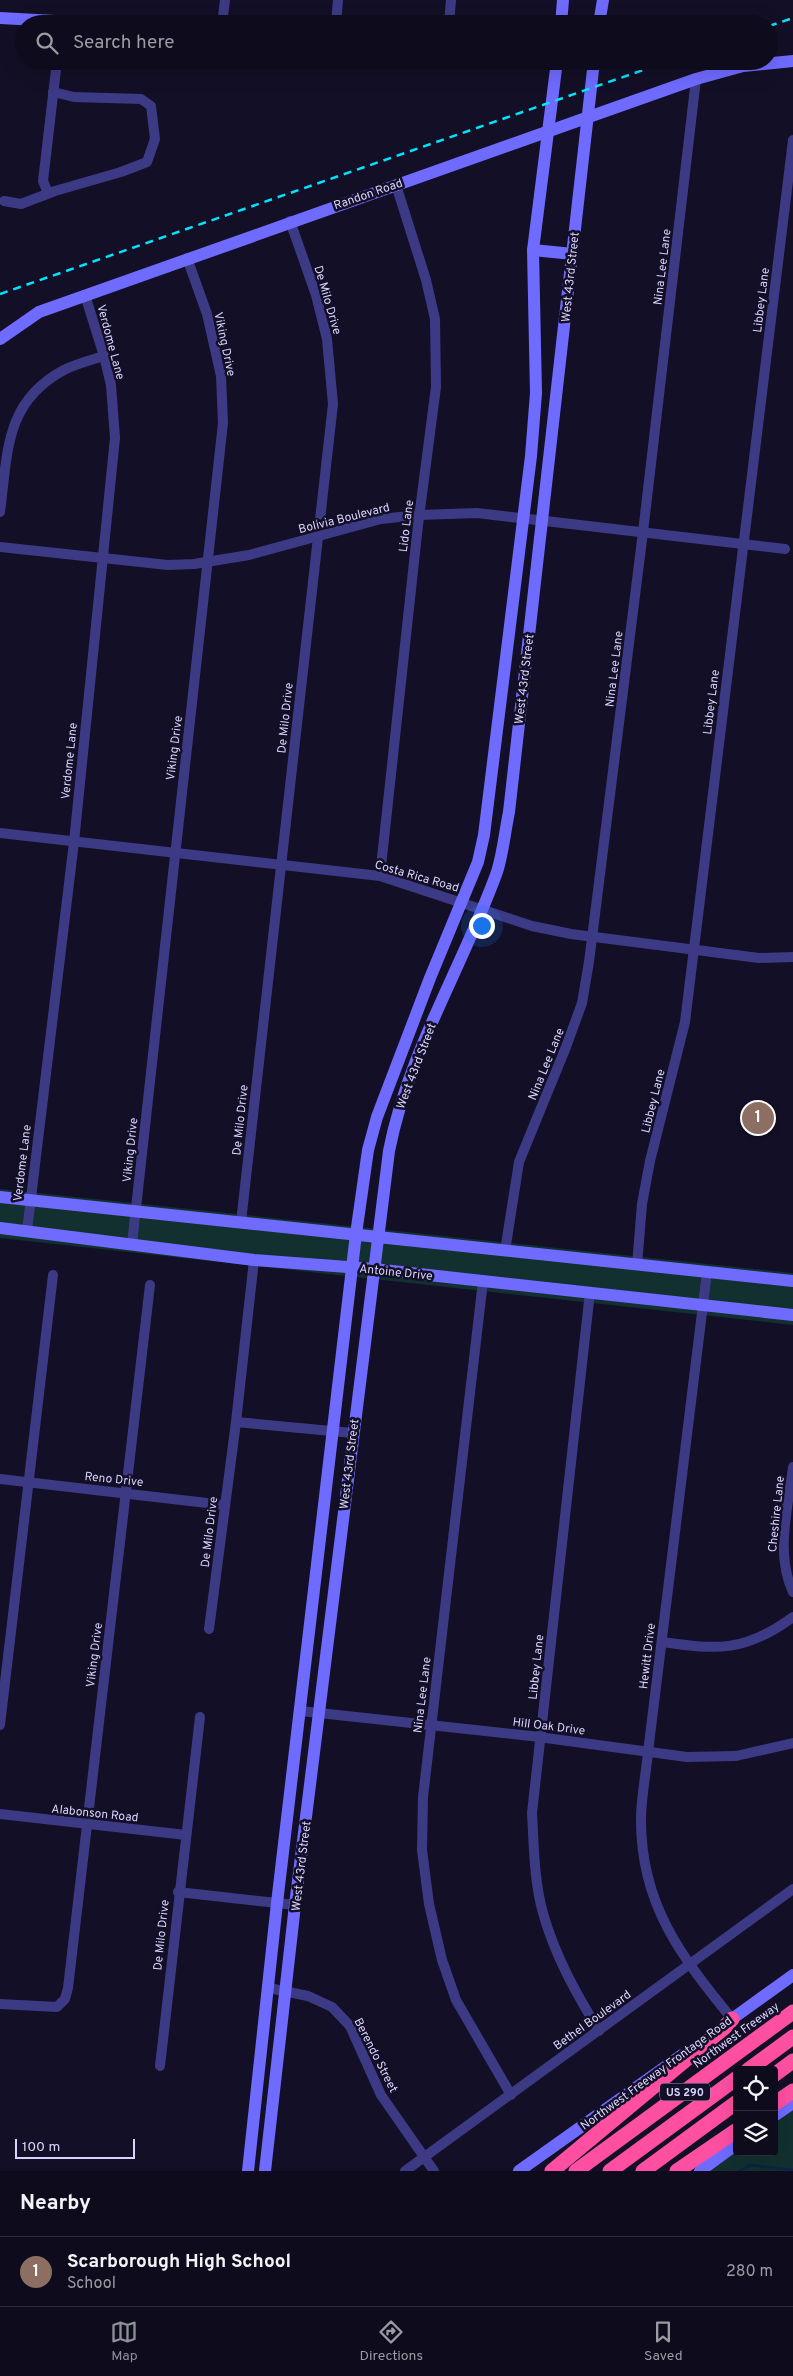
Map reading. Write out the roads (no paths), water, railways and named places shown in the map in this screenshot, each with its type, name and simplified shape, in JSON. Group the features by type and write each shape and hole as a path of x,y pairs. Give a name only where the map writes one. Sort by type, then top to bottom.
{"highway":[{"name":"Northwest Freeway","path":"576,2171 793,2012"},
{"path":"552,2171 724,2028 732,2019"},
{"path":"753,2066 793,2037"},
{"path":"778,2072 793,2061"},
{"path":"610,2171 733,2081"},
{"path":"778,2101 793,2091"},
{"name":"US 290","path":"643,2171 733,2105"},
{"path":"677,2171 733,2133"}],"main road":[{"path":"562,15 563,0"},
{"path":"600,15 603,0"},
{"path":"0,18 15,19"},
{"name":"Randon Road","path":"778,62 793,61"},
{"name":"West 43rd Street","path":"248,2171 277,1903 352,1267 368,1150 376,1117 394,1068 463,902 478,862 484,835 531,456 536,393 533,250 556,70"},
{"name":"West 43rd Street","path":"265,2171 295,1905 389,1152 394,1123 410,1074 497,870 509,812 593,70"},
{"name":"Randon Road","path":"0,339 39,312 85,295 696,79 729,70"},
{"path":"533,250 572,254"},
{"path":"536,393 557,395"},
{"path":"499,722 518,724"},
{"path":"394,1068 410,1074"},
{"path":"0,1197 793,1281"},
{"name":"Antoine Drive","path":"0,1228 254,1260 374,1269 793,1315"},
{"path":"317,1572 336,1574"},
{"name":"Northwest Freeway Frontage Road","path":"519,2171 793,1975"},
{"path":"778,2113 793,2103"},
{"path":"700,2171 733,2147"}],"street":[{"path":"223,15 225,0"},
{"path":"337,15 338,0"},
{"path":"450,15 452,0"},
{"path":"48,193 43,181 56,70"},
{"name":"Nina Lee Lane","path":"505,1251 519,1162 582,1003 593,937 696,79"},
{"path":"4,202 21,204 48,193 121,172 147,162 155,139 151,106 142,99 74,97 53,92"},
{"name":"Libbey Lane","path":"637,1265 642,1204 650,1161 685,1022 793,140"},
{"name":"Lido Lane","path":"380,876 419,515 436,387 435,319 426,280 396,185"},
{"name":"De Milo Drive","path":"241,1222 332,404 327,339 316,295 290,221"},
{"name":"Viking Drive","path":"132,1244 223,423 221,376 207,314 186,258"},
{"name":"Verdome Lane","path":"27,1231 74,842 115,438 110,385 104,356 85,295"},
{"path":"0,512 10,431 22,406 40,386 65,369 104,356"},
{"name":"Bolivia Boulevard","path":"0,547 168,565 208,562 250,555 318,538 381,519 419,515 477,513 785,550"},
{"name":"Costa Rica Road","path":"0,832 380,876 532,926 593,937 759,958 793,957"},
{"name":"De Milo Drive","path":"209,1629 236,1422 254,1260"},
{"name":"Hewitt Drive","path":"707,1272 641,1818 642,1845 647,1878 667,1930 732,2019"},
{"path":"0,1725 53,1275"},
{"name":"Nina Lee Lane","path":"483,1281 423,1797 422,1850 434,1927 456,2000 511,2095"},
{"name":"Viking Drive","path":"0,2004 56,2007 65,1999 68,1988 150,1285"},
{"name":"Libbey Lane","path":"590,1292 532,1813 534,1864 542,1912 572,1986 599,2031"},
{"path":"236,1422 353,1433"},
{"name":"Cheshire Lane","path":"793,1467 784,1558 788,1581 793,1592"},
{"name":"Reno Drive","path":"0,1479 224,1505"},
{"path":"662,1642 720,1648 748,1643 772,1632 793,1617"},
{"name":"Hill Oak Drive","path":"300,1711 541,1738 687,1757 736,1756 793,1743"},
{"name":"De Milo Drive","path":"160,2066 178,1892 200,1717"},
{"name":"Alabonson Road","path":"0,1814 186,1836"},
{"name":"Bethel Boulevard","path":"405,2171 793,1889"},
{"path":"178,1892 295,1905"},
{"name":"Berendo Street","path":"269,1988 308,1996 332,2007 350,2026 381,2095 434,2171"}],"waterway":[{"path":"739,2171 750,2165 793,2170"}],"railway":[{"path":"778,23 793,18"},
{"path":"0,294 643,70"}],"place":[{"name":"Scarborough High School","path":"758,1118"}]}
